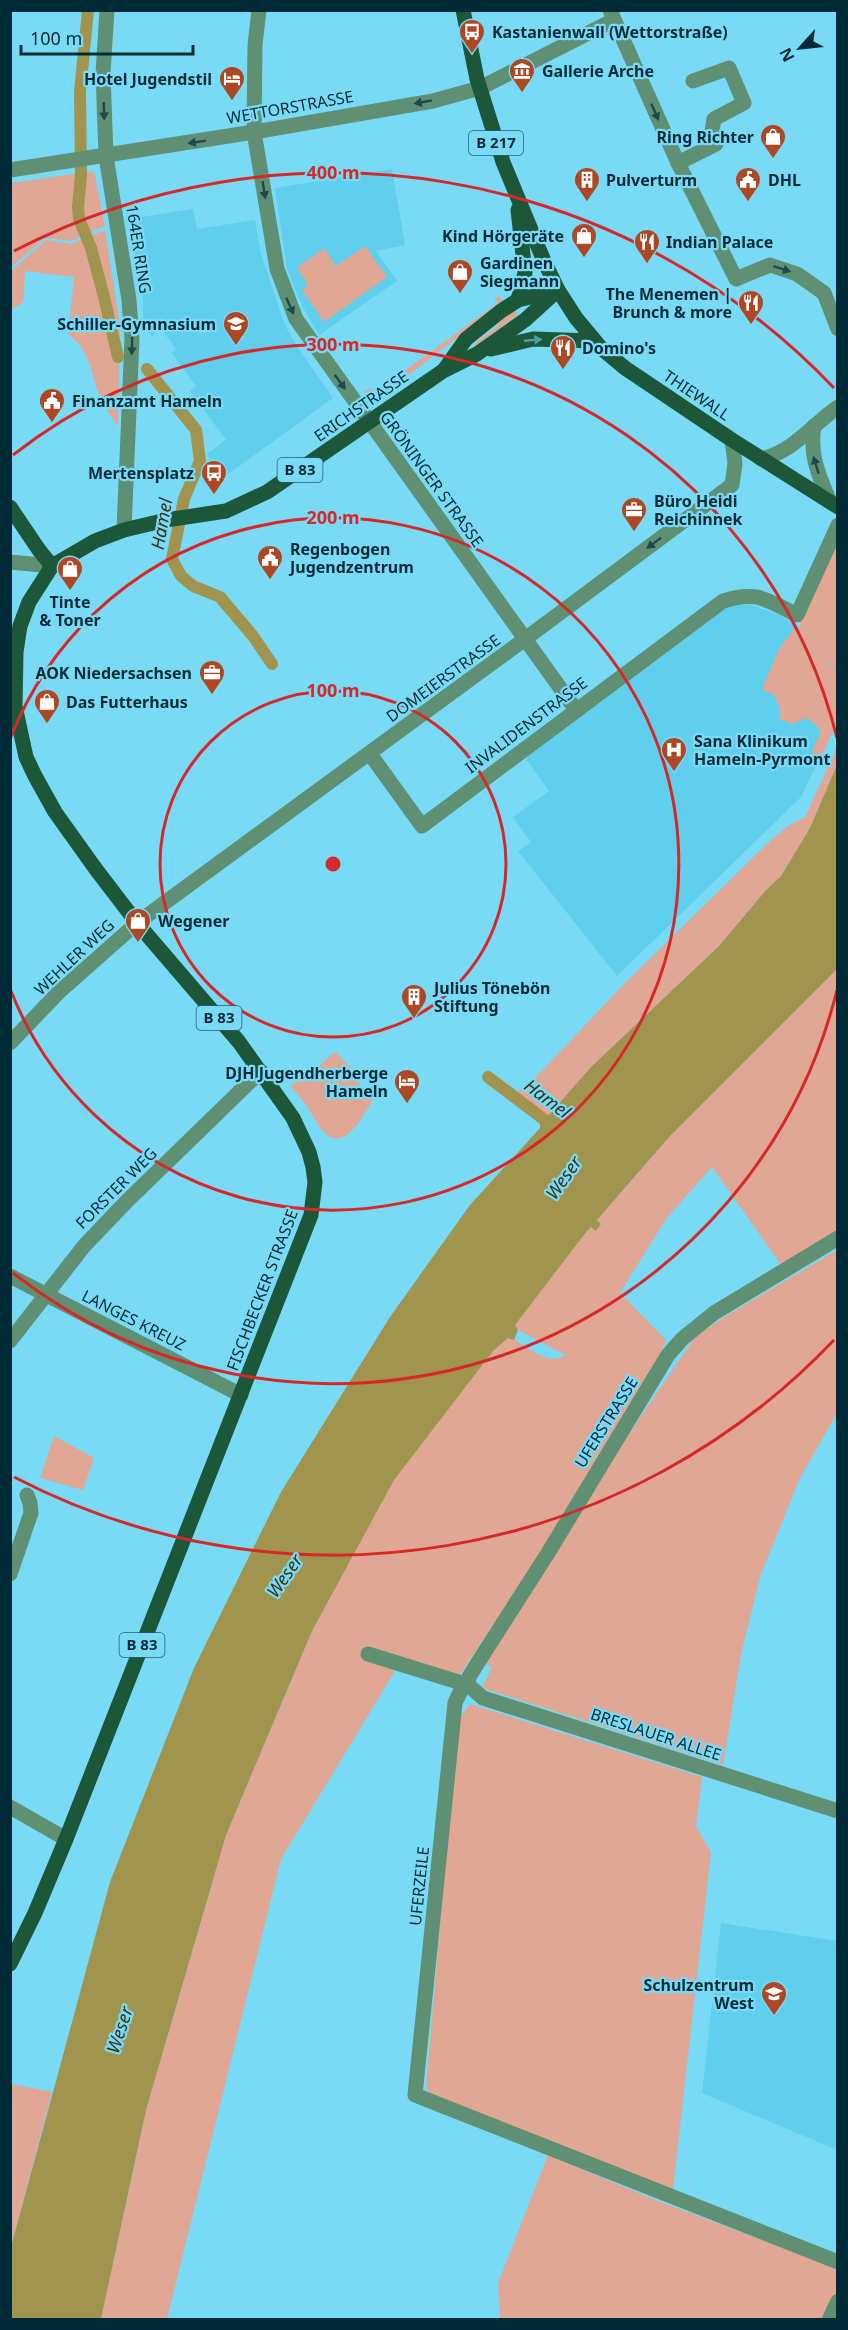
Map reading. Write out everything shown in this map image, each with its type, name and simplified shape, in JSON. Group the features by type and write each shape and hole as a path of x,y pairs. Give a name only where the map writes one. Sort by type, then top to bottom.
{"main road":[{"name":"B 217","path":"463,10 480,88 493,134 516,195 558,290"},
{"path":"516,195 525,273 518,300"},
{"name":"ERICHSTRASSE","path":"443,371 466,339 501,311 518,300 558,290"},
{"name":"ERICHSTRASSE","path":"124,530 166,520 226,512 267,492 443,371 477,354 525,320 558,290"},
{"name":"THIEWALL","path":"558,290 594,341 625,368 761,459 834,504"},
{"name":"B 83","path":"477,354 499,346 533,339 594,341"},
{"path":"10,507 52,566"},
{"name":"B 83","path":"13,707 20,626 30,602 52,566 95,541 124,530"},
{"name":"FISCHBECKER STRASSE","path":"13,707 26,757 55,812 137,923 174,964 261,1071 293,1118 302,1136 309,1152 315,1182 311,1215 66,1839"},
{"name":"B 83","path":"10,1964 35,1913 66,1839"}],"street":[{"name":"164ER RING","path":"107,10 99,157 129,300 132,339 124,530"},
{"name":"GRÖNINGER STRASSE","path":"259,10 255,45 254,132 277,269 296,319 525,639 581,707"},
{"name":"WETTORSTRASSE","path":"10,170 433,101 480,88 612,15"},
{"path":"612,15 701,212 736,279 770,265 797,274 831,290 837,329"},
{"path":"678,163 716,144 712,131 714,119 744,103 729,68 693,81"},
{"path":"761,459 776,456 837,407"},
{"path":"814,426 812,441 815,465 834,504"},
{"name":"DOMEIERSTRASSE","path":"137,923 370,754 732,485 735,464 732,440"},
{"name":"INVALIDENSTRASSE","path":"370,754 422,826 723,602 741,595 759,597 797,615 837,525"},
{"path":"10,562 52,566"},
{"name":"WEHLER WEG","path":"10,1043 59,992 137,923"},
{"name":"FORSTER WEG","path":"10,1341 84,1246 261,1071"},
{"name":"UFERSTRASSE","path":"468,1685 477,1664 548,1553 668,1355 682,1339 714,1313 837,1238"},
{"name":"LANGES KREUZ","path":"10,1276 241,1395"},
{"path":"10,1574 31,1513 27,1495"},
{"name":"BRESLAUER ALLEE","path":"368,1654 468,1685 483,1698 837,1811"},
{"name":"UFERZEILE","path":"468,1685 461,1690 455,1703 415,2095 837,2262"},
{"path":"10,1807 66,1839"},
{"path":"829,2319 837,2301"}],"shaded area":[{"path":"392,169 405,245 376,251 397,281 319,335 301,304 287,269 275,188"},
{"path":"94,171 105,226 71,241 45,238 11,267 11,183"},
{"name":"Schiller-Gymnasium","path":"193,209 197,229 255,220 261,254 285,325 333,398 208,489 202,479 217,469 207,454 226,440 190,391 196,386 172,353 176,349 161,329 152,336 143,324 143,301 128,219"},
{"path":"105,230 120,326 118,426 102,401 87,357 68,334 74,277 25,271 23,302 11,310 11,271 46,240 71,244"},
{"path":"365,246 387,277 324,322 302,290 308,285 297,268 324,248 336,266"},
{"path":"499,296 503,301 500,305 372,403 364,392 370,388 374,393 498,303 494,299"},
{"path":"515,310 518,315 474,347 474,344 496,327 505,315"},
{"path":"837,537 837,669 805,643 800,629 801,617 811,588"},
{"name":"Sana Klinikum Hameln-Pyrmont","path":"730,604 750,605 780,615 837,657 837,722 801,797 617,976 518,851 531,842 513,817 549,791 523,755"},
{"path":"796,626 802,642 837,670 837,721 821,758 811,754 821,732 814,723 806,718 792,724 778,718 781,712 774,695 762,689 779,649"},
{"path":"837,748 837,765 810,828 781,876 766,890 719,946 591,1067 549,1115 545,1117 515,1094 539,1074 623,985 771,840 788,826 805,817"},
{"path":"837,969 837,1234 781,1265 712,1167 666,1219 620,1293 666,1340 654,1373 545,1548 457,1679 398,1666 281,1859 167,2319 101,2320 146,2110 226,1835 312,1631 394,1479 493,1351 508,1338 543,1356 557,1358 565,1355 518,1330 515,1325 587,1231 591,1227 596,1230 601,1224 597,1220 670,1136"},
{"path":"335,1052 355,1071 351,1076 374,1099 353,1130 342,1137 335,1138 319,1127 304,1102 290,1086 311,1073"},
{"path":"837,1250 837,1413 799,1480 760,1577 741,1655 723,1765 482,1688 492,1667 484,1663 596,1482 695,1337 724,1317"},
{"path":"54,1436 94,1458 83,1490 40,1478"},
{"path":"470,1704 702,1777 696,1827 711,1852 673,2189 432,2098 426,2087 458,1720"},
{"name":"Schulzentrum West","path":"721,1923 837,1941 837,2150 702,2093"},
{"path":"11,2084 52,2092 11,2247"},
{"path":"548,2155 653,2199 831,2266 837,2263 837,2320 500,2319 498,2283"}],"water":[{"name":"Weser","path":"837,765 837,969 670,1136 597,1220 601,1224 596,1231 591,1227 587,1231 515,1325 518,1330 514,1340 508,1338 493,1351 394,1480 312,1631 226,1835 146,2110 101,2319 11,2319 11,2247 110,1882 194,1668 281,1492 390,1317 470,1205 540,1128 540,1122 549,1115 591,1067 719,946 766,890 781,876 810,828"}],"waterway":[{"name":"Hamel","path":"88,10 80,92 79,219 91,248 118,357"},
{"name":"Hamel","path":"147,369 196,430 200,461 184,499 172,559 181,576 193,586 220,597 253,636 272,664"},
{"name":"Hamel","path":"488,1077 554,1127"}],"place":[{"name":"Kastanienwall (Wettorstraße)","path":"472,55"},
{"name":"Gallerie Arche","path":"522,94"},
{"name":"Hotel Jugendstil","path":"232,102"},
{"name":"Ring Richter","path":"773,160"},
{"name":"Pulverturm","path":"587,203"},
{"name":"DHL","path":"748,203"},
{"name":"Kind Hörgeräte","path":"584,259"},
{"name":"Indian Palace","path":"647,265"},
{"name":"Gardinen Siegmann","path":"460,295"},
{"name":"The Menemen | Brunch & more","path":"751,326"},
{"name":"Schiller-Gymnasium","path":"236,347"},
{"name":"Domino's","path":"563,371"},
{"name":"Finanzamt Hameln","path":"52,424"},
{"name":"Mertensplatz","path":"214,496"},
{"name":"Büro Heidi Reichinnek","path":"634,533"},
{"name":"Regenbogen Jugendzentrum","path":"270,581"},
{"name":"Tinte & Toner","path":"70,592"},
{"name":"AOK Niedersachsen","path":"212,696"},
{"name":"Das Futterhaus","path":"47,725"},
{"name":"Sana Klinikum Hameln-Pyrmont","path":"674,773"},
{"name":"Wegener","path":"138,944"},
{"name":"Julius Tönebön Stiftung","path":"414,1020"},
{"name":"DJH Jugendherberge Hameln","path":"407,1105"},
{"name":"Schulzentrum West","path":"774,2017"}]}
